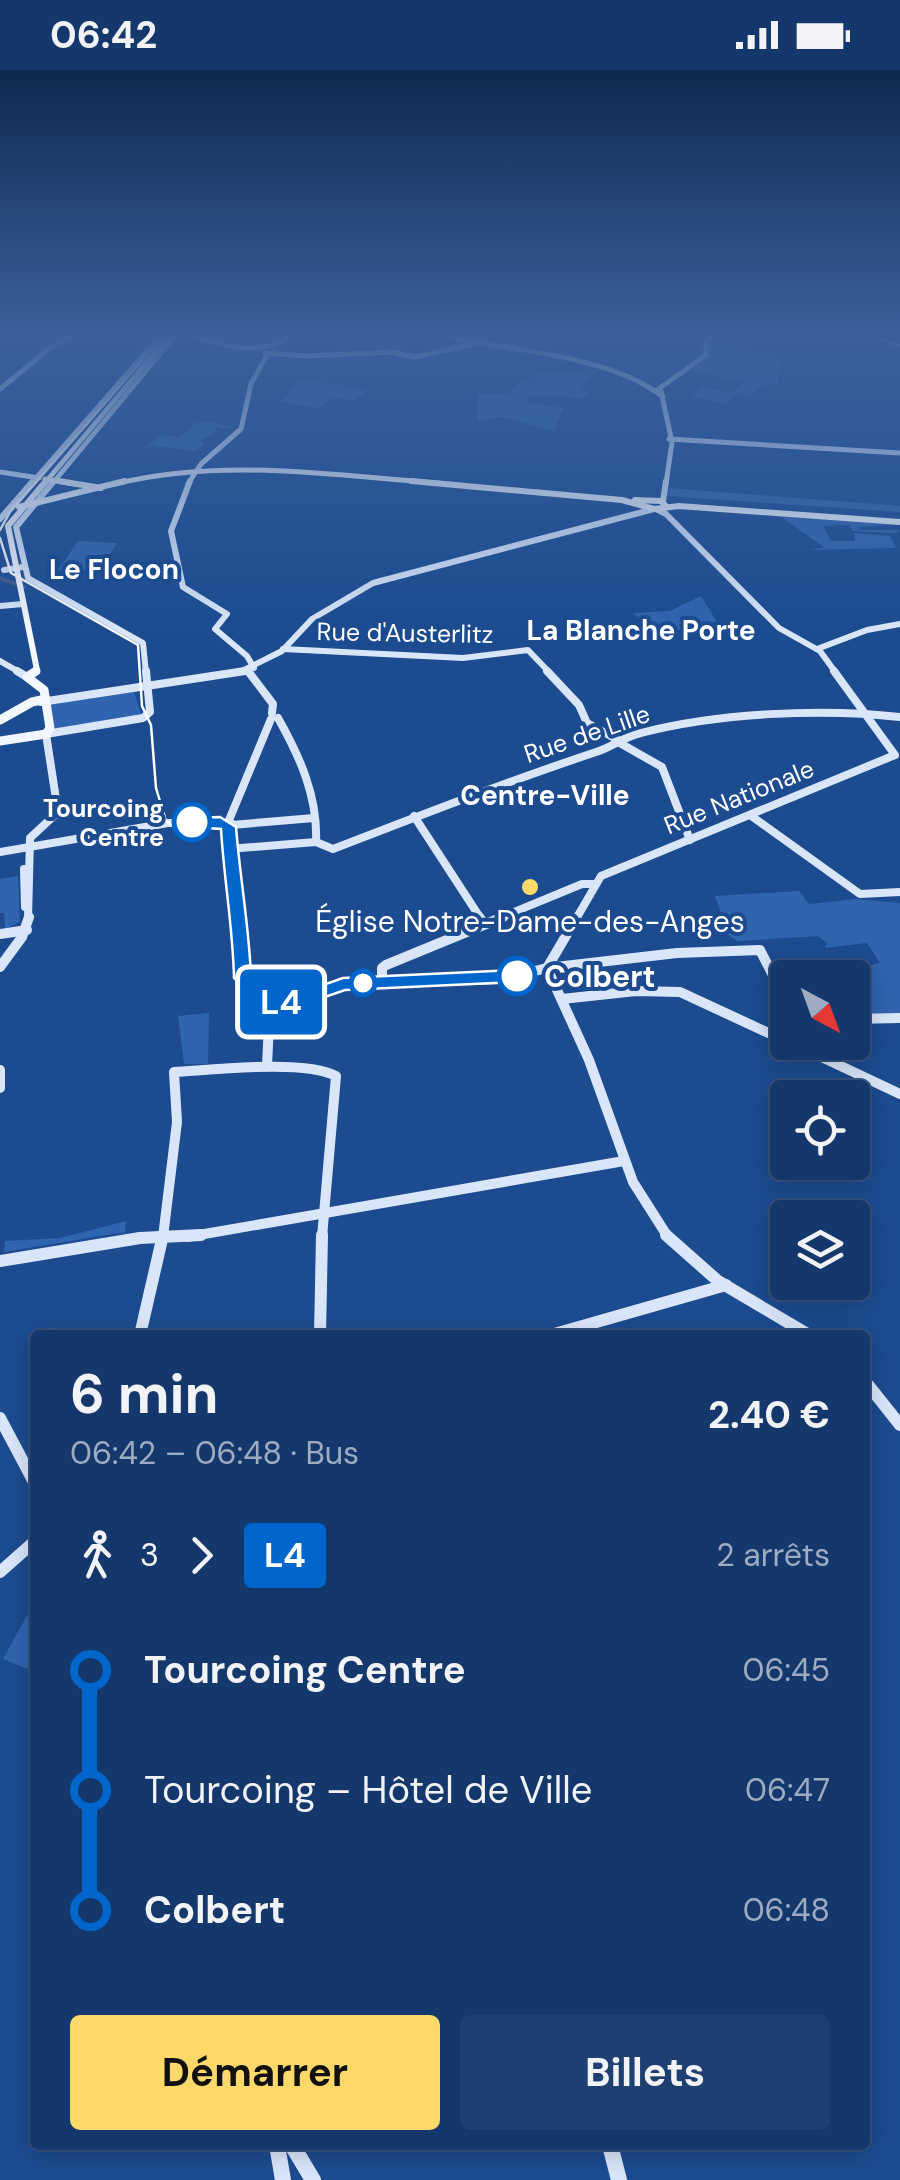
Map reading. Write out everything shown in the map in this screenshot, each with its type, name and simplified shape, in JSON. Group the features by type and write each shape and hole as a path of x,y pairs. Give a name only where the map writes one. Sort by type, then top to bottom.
{"main road":[{"path":"23,678 34,670 4,530 83,434"},
{"path":"232,848 316,842 317,814 303,768 275,716 273,704 250,669 247,656 215,627 227,616 184,587 171,534 186,487 199,467 234,434"},
{"path":"670,434 665,504 779,628 817,649 874,725"},
{"path":"671,438 900,454"},
{"path":"24,506 216,466 388,476 649,506"},
{"path":"199,467 339,474 649,506 665,504"},
{"path":"0,472 104,489"},
{"path":"0,520 44,479"},
{"path":"13,575 16,530 24,506"},
{"path":"0,720 44,700 250,669 282,649 314,618 381,580 649,506 900,521"},
{"path":"0,741 145,718 150,713 141,641 28,578 13,575"},
{"path":"0,606 21,604"},
{"path":"817,649 866,630 900,624"},
{"name":"Rue d'Austerlitz","path":"282,649 463,658 528,650 579,705 588,725 620,741"},
{"path":"0,664 23,678 44,700 55,793 54,811 24,836 27,849 23,930 0,967"},
{"path":"44,700 43,720 50,732"},
{"name":"Rue de Lille","path":"316,842 333,849 638,733 730,717 865,713 900,717"},
{"path":"874,725 874,718 880,715"},
{"path":"275,716 227,823 245,984 270,1002 299,1000 345,984 506,978 547,968 694,951 760,950 770,966"},
{"name":"Rue Nationale","path":"382,982 383,966 895,755 874,725"},
{"path":"620,741 662,767 690,840"},
{"path":"750,815 818,868 866,896 900,892"},
{"path":"412,816 482,925"},
{"path":"0,853 170,823 314,818"},
{"path":"547,968 597,881"},
{"path":"0,934 23,930"},
{"path":"0,959 23,930"},
{"path":"547,968 587,1054 638,1196 668,1238 726,1284 801,1330"},
{"path":"562,1000 631,991 680,992 770,1034"},
{"path":"267,1066 270,1002"},
{"path":"870,1019 900,1018"},
{"path":"827,1060 900,1094"},
{"path":"141,1330 164,1240 178,1122 174,1072 267,1066 334,1073 323,1214 320,1330"},
{"path":"0,1070 0,1088"},
{"path":"0,1262 140,1238 164,1240 624,1161"},
{"path":"568,1330 726,1284"},
{"path":"870,1387 900,1425"},
{"path":"0,1418 30,1475"},
{"path":"0,1572 30,1545"},
{"path":"277,2150 284,2180 298,2168 311,2176"},
{"path":"295,2150 311,2176"},
{"path":"611,2150 619,2180"}],"shaded area":[{"path":"212,434 200,441 205,443 196,451 153,446 143,449 162,435"},
{"path":"668,488 900,506 900,512 665,496"},
{"path":"780,516 900,524 857,527 900,530 853,531 849,525 823,526 831,541 855,541 854,533 890,536 896,548 811,550 824,547"},
{"path":"78,541 117,543 99,571 58,570"},
{"path":"701,596 722,630 655,630 633,613 670,611"},
{"path":"134,692 142,717 55,731 50,704"},
{"path":"18,876 20,922 5,929 4,913 0,913 0,879"},
{"path":"799,891 809,904 856,899 900,903 900,1016 870,1017 870,965 880,963 867,943 825,948 827,943 818,936 738,941 729,936 715,896"},
{"path":"209,1013 208,1064 184,1064 178,1016"},
{"path":"126,1221 125,1232 4,1252 5,1241 60,1238"},
{"path":"30,1610 30,1670 3,1659"}],"waterway":[{"path":"0,578 24,587"}],"tram line":[{"path":"0,530 10,512 78,434"},
{"path":"0,538 11,573 138,645 142,706 151,725 156,788 166,821 190,838"}],"bus line":[{"name":"L4","path":"192,822 220,822 228,827 234,909 241,923 242,978 270,1002 299,1000 343,984 517,976"}],"place":[{"name":"Tourcoing Centre","path":"192,822"},
{"name":"Église Notre-Dame-des-Anges","path":"530,887"},
{"name":"Colbert","path":"517,976"}],"district":[{"name":"Le Flocon","path":"114,569"},
{"name":"La Blanche Porte","path":"641,630"},
{"name":"Centre-Ville","path":"545,795"}]}
